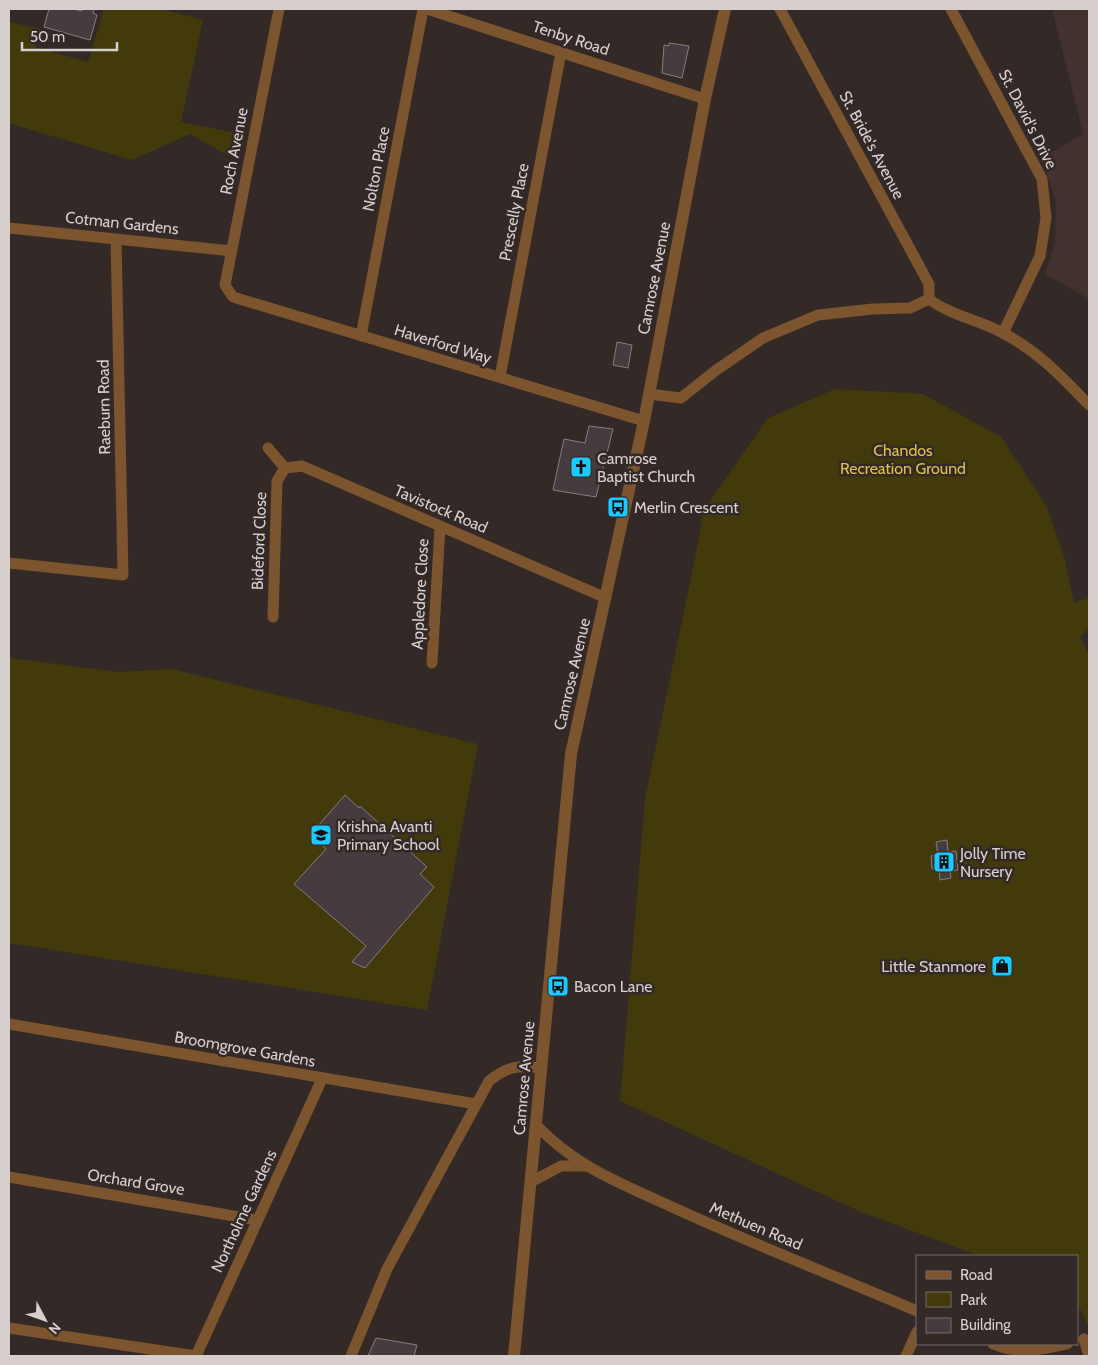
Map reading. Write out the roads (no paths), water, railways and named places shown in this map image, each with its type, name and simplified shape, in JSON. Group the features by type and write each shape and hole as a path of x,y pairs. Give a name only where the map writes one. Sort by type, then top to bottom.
{"street":[{"name":"Roch Avenue","path":"233,297 225,285 278,9"},
{"name":"Tenby Road","path":"425,9 705,99"},
{"name":"Nolton Place","path":"360,336 425,9"},
{"name":"Camrose Avenue","path":"514,1356 571,754 644,421 705,99 725,9"},
{"name":"St. Bride's Avenue","path":"780,9 928,284 929,299"},
{"name":"St. David's Drive","path":"951,9 1042,179 1046,218 1040,256 1003,333"},
{"name":"Prescelly Place","path":"500,377 561,52"},
{"name":"Cotman Gardens","path":"9,228 232,251"},
{"name":"Raeburn Road","path":"9,563 124,575 116,239"},
{"name":"Haverford Way","path":"233,297 644,421"},
{"path":"649,394 681,398 715,370 763,338 818,316 873,309 910,308 929,299 940,308 1003,333 1048,363 1089,405"},
{"path":"268,448 285,468"},
{"name":"Tavistock Road","path":"285,468 302,466 606,598"},
{"name":"Bideford Close","path":"273,617 277,480 285,468"},
{"name":"Appledore Close","path":"432,663 440,527"},
{"name":"Broomgrove Gardens","path":"9,1024 476,1104"},
{"path":"351,1356 388,1269 489,1081 502,1070 521,1066 541,1068"},
{"name":"Northolme Gardens","path":"196,1356 322,1079"},
{"name":"Methuen Road","path":"537,1126 556,1146 584,1166 751,1243 916,1310"},
{"name":"Methuen Road","path":"531,1182 560,1166 584,1166"},
{"name":"Orchard Grove","path":"9,1177 257,1220"},
{"path":"9,1328 196,1356"},
{"path":"906,1356 916,1334"},
{"path":"1083,1340 1089,1356"},
{"path":"996,1345 1011,1350 1028,1352 1062,1345"}],"place":[{"name":"Camrose Baptist Church","path":"581,467"},
{"name":"Merlin Crescent","path":"618,507"},
{"name":"Krishna Avanti Primary School","path":"321,835"},
{"name":"Jolly Time Nursery","path":"944,862"},
{"name":"Little Stanmore","path":"1002,966"},
{"name":"Bacon Lane","path":"558,986"}],"park label":[{"name":"Chandos Recreation Ground","path":"903,459"}]}
